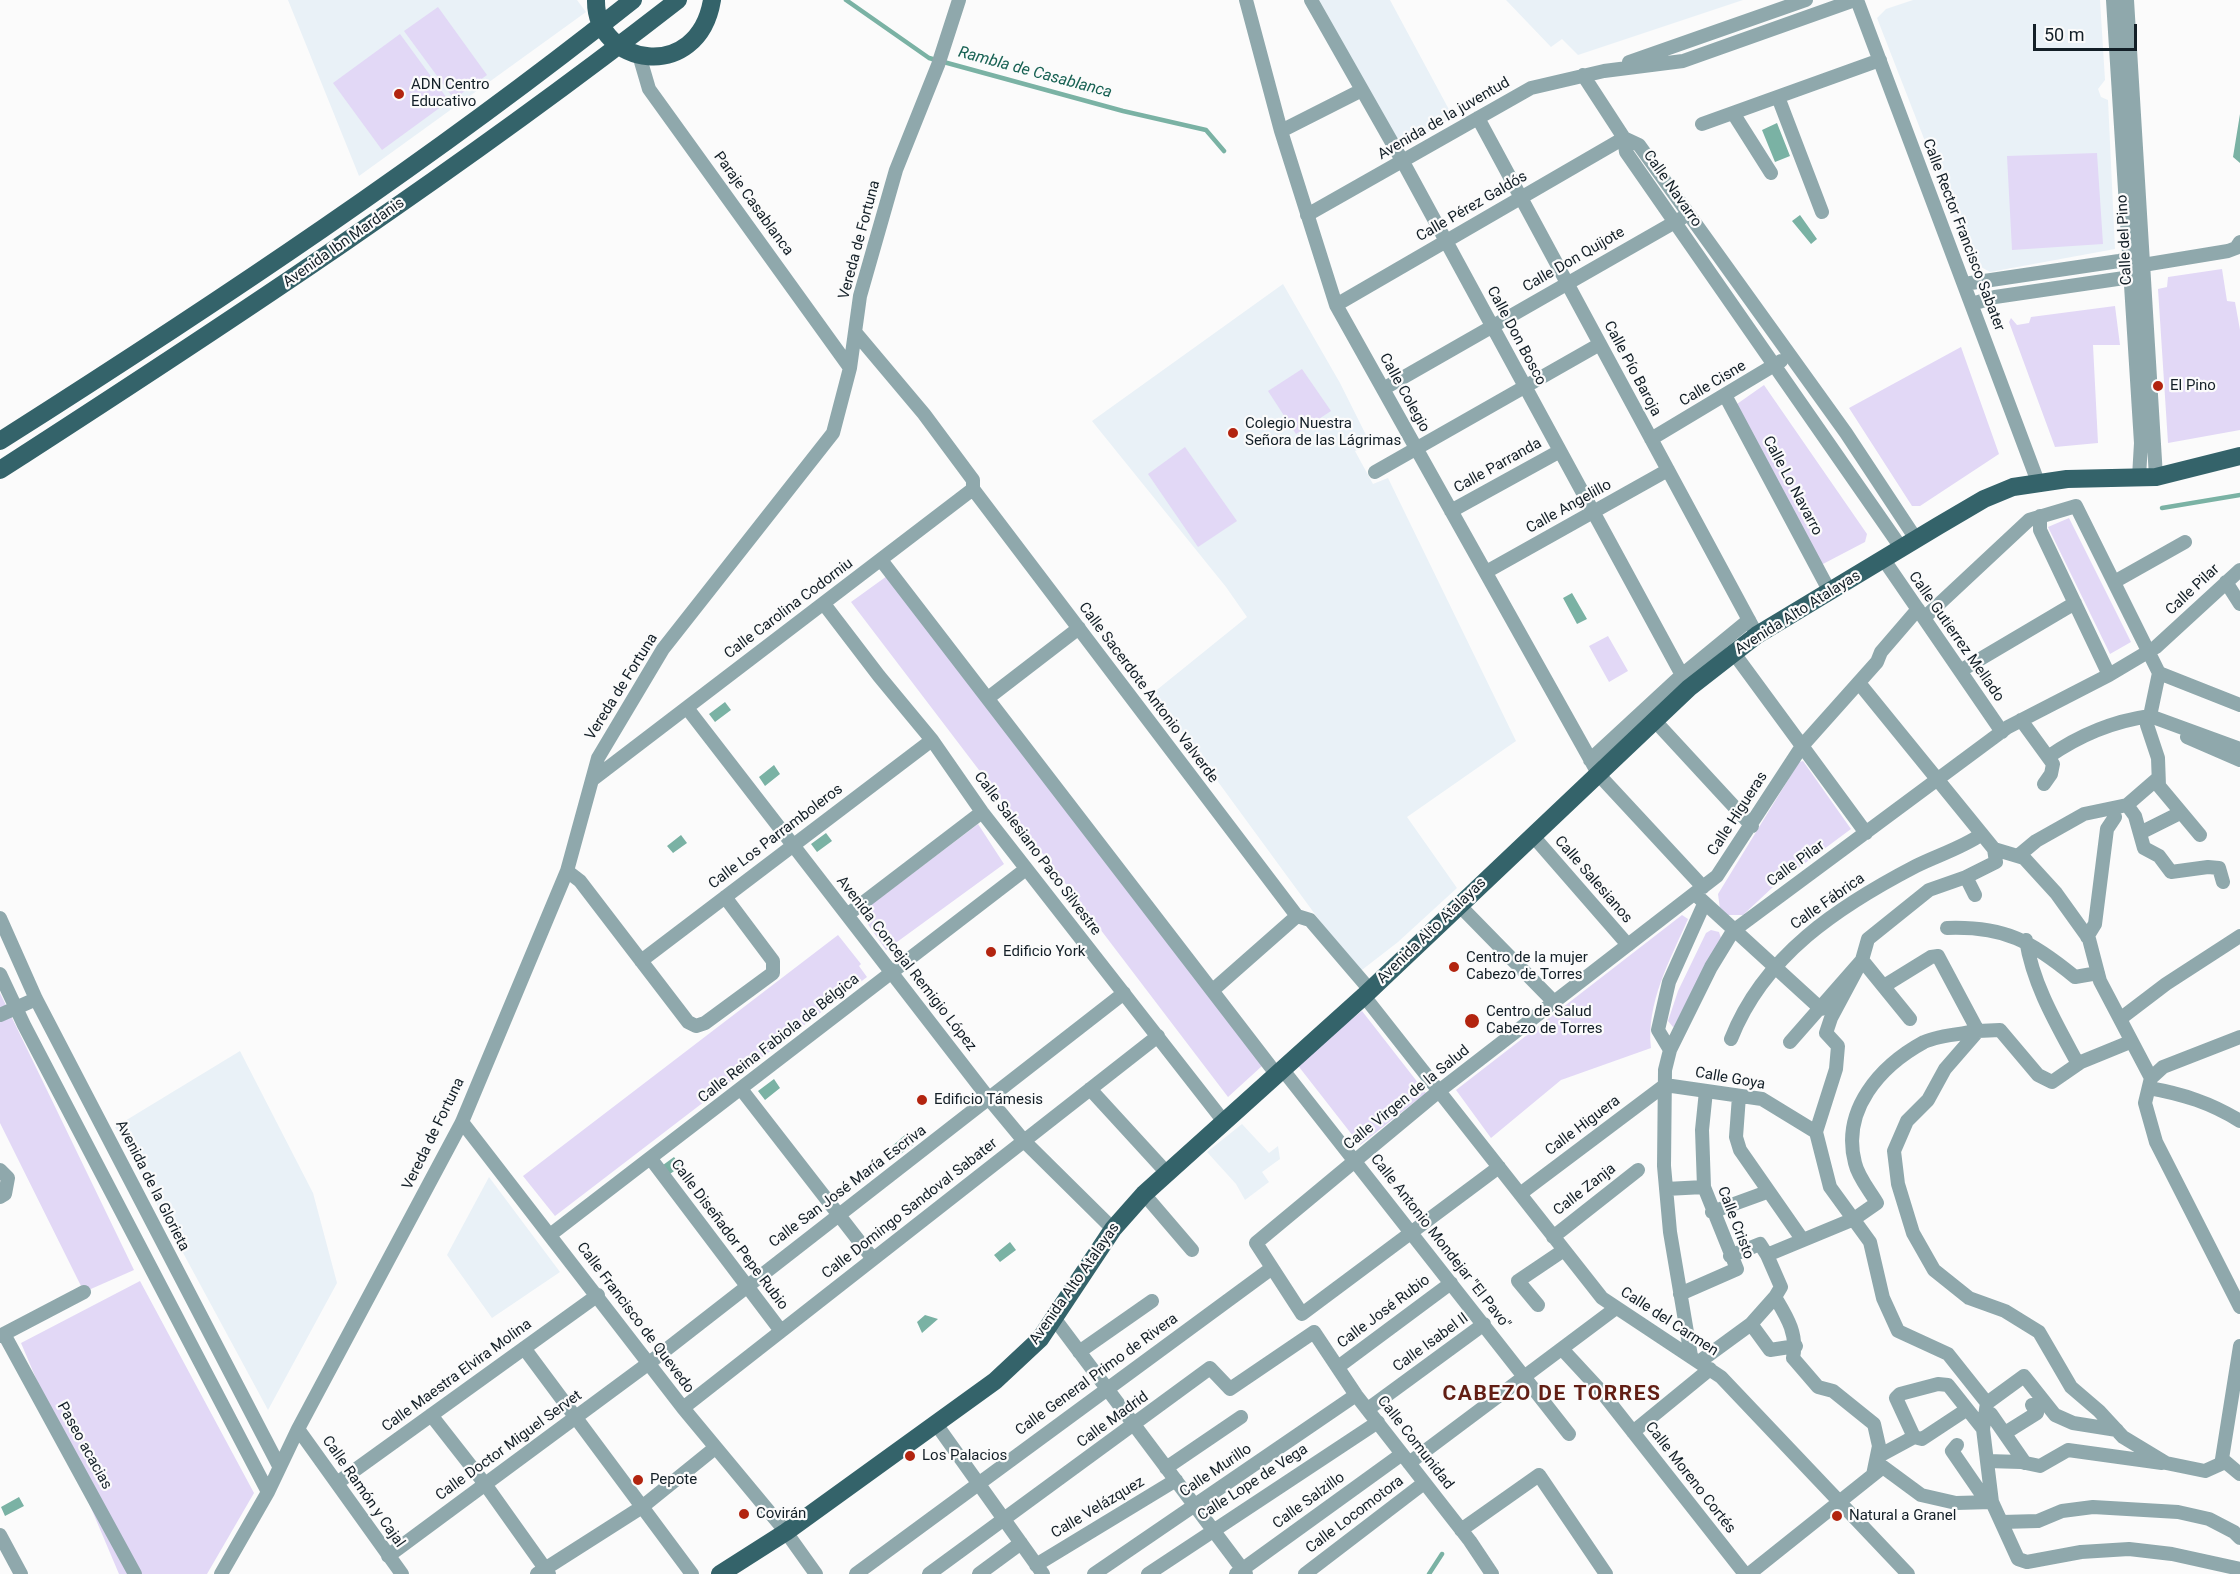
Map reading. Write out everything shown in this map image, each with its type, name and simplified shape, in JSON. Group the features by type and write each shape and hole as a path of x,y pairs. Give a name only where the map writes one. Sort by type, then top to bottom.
{"main road":[{"path":"596,0 602,25 619,46 639,55 660,57 681,51 698,38 709,19 712,0"},
{"name":"Avenida Ibn Mardanis","path":"0,441 206,308 384,185 633,0"},
{"name":"Avenida Ibn Mardanis","path":"0,470 217,330 369,226 619,46 678,0"},
{"name":"Avenida Alto Atalayas","path":"720,1574 786,1532 995,1381 1040,1339 1113,1229 1144,1194 1367,993 1533,836 1594,768 1655,721 1685,682 1733,652 1753,627 1830,592 1984,499 2013,487 2038,482 2148,477 2240,456"}],"street":[{"name":"Vereda de Fortuna","path":"279,1467 462,1122 567,871 598,758 663,649 833,433 850,368 860,296 896,170 938,65 959,0"},
{"name":"Calle Colegio","path":"1246,0 1281,131 1336,305 1594,768 1733,931 1821,1009"},
{"name":"Calle Don Bosco","path":"1311,0 1403,162 1685,682"},
{"name":"Avenida de la juventud","path":"1604,71 1806,0"},
{"path":"1751,37 1832,0"},
{"name":"Avenida de la juventud","path":"1307,215 1531,88 1604,71 1683,61 1856,0"},
{"name":"Calle Rector Francisco Sabater","path":"1856,0 2038,482"},
{"name":"Calle del Pino","path":"2113,0 2141,443 2148,477"},
{"name":"Calle del Pino","path":"2127,0 2143,265 2148,477"},
{"name":"Paraje Casablanca","path":"639,55 649,89 850,368"},
{"path":"1702,124 1880,60"},
{"path":"1583,75 1624,138"},
{"path":"1281,131 1362,90"},
{"path":"1778,97 1822,212"},
{"path":"1733,113 1771,173"},
{"name":"Calle Pío Baroja","path":"1478,118 1753,627"},
{"name":"Calle Pérez Galdós","path":"1336,305 1624,138"},
{"name":"Calle Navarro","path":"1624,138 1639,145 1790,356 1909,544"},
{"name":"Calle Navarro","path":"1624,138 1626,152 1775,365 1909,544"},
{"name":"Calle Don Quijote","path":"1383,389 1689,214"},
{"path":"1964,284 2130,259 2143,265 2228,251 2236,248 2240,242"},
{"path":"1972,304 1995,297 2131,277 2143,265"},
{"name":"Calle Sacerdote Antonio Valverde","path":"855,332 924,414 973,480 974,489 1297,916 1310,920 1367,993"},
{"path":"1375,472 1600,344"},
{"name":"Calle Cisne","path":"1651,439 1726,397 1790,356"},
{"name":"Calle Lo Navarro","path":"1726,397 1830,592"},
{"name":"Calle Parranda","path":"1451,511 1560,451"},
{"name":"Calle Angelillo","path":"1486,572 1668,470"},
{"name":"Calle Carolina Codorniu","path":"592,780 974,489"},
{"name":"Calle Higueras","path":"1700,895 1718,876 1802,746 1877,662 1881,652 2029,519 2076,506 2114,582"},
{"path":"2040,516 2040,530 2109,675"},
{"path":"2185,542 2114,582 2159,673 2147,725 2158,758 2159,786 2200,835"},
{"name":"Calle Antonio Mondejar \"El Pavo\"","path":"881,560 1213,990 1280,1073 1356,1161 1569,1434"},
{"name":"Calle Gutierrez Mellado","path":"1884,560 2002,732"},
{"name":"Calle Pilar","path":"1700,1362 1680,1294 1666,1189 1665,1085 1670,1050 1711,967 1733,931 2002,732 2149,651 2240,570"},
{"path":"2226,582 2240,604"},
{"path":"1960,671 2075,603"},
{"name":"Calle Salesiano Paco Silvestre","path":"824,604 932,740 982,812 1225,1123"},
{"path":"1594,768 1685,682 1753,627"},
{"path":"988,698 1078,628"},
{"path":"1733,652 1866,833"},
{"path":"2159,673 2240,705"},
{"path":"1858,683 1994,849 1996,862 1929,890 1868,939 1862,960 1831,1018 1826,1033 1838,1046 1836,1068 1816,1132 1830,1187 1870,1242 1883,1298 1898,1331 1948,1354 2025,1463"},
{"name":"Avenida Concejal Remigio López","path":"687,708 990,1100 1024,1141 1113,1229"},
{"path":"2048,757 2078,739 2128,719 2150,716 2240,749"},
{"path":"2021,720 2053,764 2051,774 2044,784"},
{"path":"1655,721 1752,826"},
{"path":"2179,727 2182,734 2240,760"},
{"name":"Calle Los Parramboleros","path":"641,961 932,740"},
{"path":"598,758 624,755"},
{"path":"2018,856 2036,841 2084,814 2127,805 2157,779"},
{"path":"2127,805 2135,816 2144,848 2159,856 2171,872 2208,867 2219,868 2223,882"},
{"path":"2087,937 2095,924 2107,829 2115,817 2112,809"},
{"path":"847,915 982,812"},
{"path":"2140,833 2180,813"},
{"name":"Calle Fábrica","path":"1731,1039 1742,1012 1774,968 1813,929 1890,879 1937,855 1966,844 1982,834"},
{"name":"Calle Salesianos","path":"1533,836 1628,945"},
{"path":"1994,849 2024,858 2056,893 2087,937 2098,973 2150,1083 2221,1109 2240,1121"},
{"name":"Calle Reina Fabiola de Bélgica","path":"550,1235 651,1160 1026,869"},
{"path":"567,871 580,881 688,1022 696,1026 705,1023 773,972 775,967 773,961 725,897"},
{"path":"1966,876 1975,895"},
{"path":"1670,1050 1658,1030 1669,982 1700,895"},
{"name":"Calle Virgen de la Salud","path":"1272,1268 1256,1243 1439,1091 1628,945 1700,895"},
{"path":"1459,905 1554,1002"},
{"path":"1213,990 1297,916"},
{"name":"Avenida de la Glorieta","path":"0,918 36,999 279,1467"},
{"path":"1947,928 1969,927 2004,933 2026,940 2075,977 2098,973"},
{"path":"2120,1019 2166,984 2240,936"},
{"path":"2026,940 2028,955 2046,1004 2078,1064"},
{"path":"1884,986 1931,957 1938,956 1978,1030"},
{"path":"1862,960 1910,1019"},
{"path":"1790,1042 1862,960"},
{"path":"0,974 15,1008 268,1492"},
{"name":"Calle San José María Escriva","path":"649,1363 838,1214 990,1100 1124,993"},
{"name":"Calle del Carmen","path":"1367,993 1439,1091 1602,1298 1700,1362 1841,1503 1908,1574"},
{"path":"0,1015 36,999"},
{"path":"1767,1255 1854,1219 1877,1203 1855,1166 1850,1135 1856,1113 1877,1078 1926,1041 1978,1030 2000,1030 2038,1075 2052,1082 2078,1064 2130,1042"},
{"path":"1978,1030 1945,1069 1928,1101 1907,1121 1894,1151 1898,1184 1913,1233 1934,1270 1969,1298 2005,1311 2039,1332 2071,1387 2117,1430 2166,1463"},
{"name":"Calle Domingo Sandoval Sabater","path":"683,1408 1158,1036"},
{"path":"2240,1036 2163,1067 2150,1083 2145,1103 2156,1142 2240,1308"},
{"name":"Calle Goya","path":"1665,1085 1762,1099 1816,1132"},
{"name":"Calle Higuera","path":"1520,1194 1665,1085"},
{"path":"741,1089 873,1259"},
{"path":"1090,1089 1167,1173"},
{"name":"Calle Cristo","path":"1680,1294 1737,1269 1712,1212 1704,1187 1702,1130 1706,1091"},
{"path":"1739,1096 1738,1143 1767,1192 1802,1239"},
{"name":"Calle Francisco de Quevedo","path":"462,1122 598,1295 683,1408 786,1532 816,1574"},
{"name":"Calle Diseñador Pepe Rubio","path":"651,1160 781,1331"},
{"path":"1272,1268 1302,1314 1499,1167"},
{"path":"0,1170 8,1178 5,1194 0,1197"},
{"name":"Calle Zanja","path":"1553,1237 1638,1170"},
{"path":"1666,1189 1704,1187"},
{"path":"1712,1212 1767,1192"},
{"path":"1144,1194 1192,1250"},
{"path":"1633,1432 1700,1362 1751,1324 1781,1287 1760,1244 1730,1256"},
{"path":"1538,1305 1518,1281 1564,1250"},
{"name":"Calle General Primo de Rivera","path":"856,1574 978,1482 1272,1268"},
{"name":"Calle José Rubio","path":"1338,1367 1451,1283"},
{"path":"2,1335 84,1292"},
{"name":"Calle Maestra Elvira Molina","path":"337,1483 598,1295"},
{"path":"1775,1297 1792,1326 1796,1346 1793,1358 1818,1387 1833,1391 1874,1424 1879,1446 1878,1466"},
{"path":"1079,1352 1152,1300"},
{"name":"Calle Salzillo","path":"1242,1572 1524,1378 1616,1308"},
{"path":"1054,1318 1213,1529 1242,1572"},
{"name":"Calle Isabel II","path":"1368,1409 1484,1324"},
{"path":"1751,1324 1770,1350 1796,1346"},
{"name":"Calle Comunidad","path":"1314,1332 1356,1395 1405,1459 1461,1530 1479,1546 1492,1574"},
{"name":"Calle Madrid","path":"929,1574 1210,1368 1230,1389 1314,1332"},
{"name":"Paseo acacias","path":"2,1335 135,1574"},
{"path":"2240,1346 2222,1459 2240,1474"},
{"path":"524,1348 692,1574"},
{"name":"Calle Moreno Cortés","path":"1562,1349 1600,1390 1747,1574"},
{"name":"Calle Doctor Miguel Servet","path":"388,1556 649,1363"},
{"path":"1990,1502 1983,1429 1987,1409 2024,1376 2055,1415 2073,1424 2117,1430"},
{"path":"1914,1437 1896,1398 1900,1394 1938,1384 1948,1384 1983,1429"},
{"name":"Calle Murillo","path":"1094,1574 1356,1395"},
{"path":"2005,1433 2037,1413 2032,1405"},
{"path":"1914,1437 1922,1439 1966,1410"},
{"path":"430,1415 485,1484 544,1572 642,1507 716,1448"},
{"path":"1167,1468 1241,1417"},
{"name":"Calle Lope de Vega","path":"1148,1574 1377,1422"},
{"path":"936,1424 1040,1569"},
{"name":"Calle Ramón y Cajal","path":"298,1429 402,1574"},
{"path":"1747,1574 1841,1503 1878,1466 1914,1437"},
{"path":"1957,1445 1952,1451 1990,1502 2018,1559 2027,1568 2081,1552 2129,1549 2172,1554 2240,1569"},
{"path":"1987,1461 2040,1466 2068,1450 2166,1463 2205,1471 2225,1462"},
{"path":"1878,1466 1921,1495 1956,1503 1990,1502"},
{"path":"221,1574 268,1492 279,1467"},
{"path":"1461,1530 1539,1475 1548,1499 1606,1574"},
{"name":"Calle Velázquez","path":"1040,1569 1176,1480"},
{"name":"Calle Locomotora","path":"1305,1574 1424,1483"},
{"path":"2001,1521 2038,1521 2062,1511 2092,1507 2178,1512 2210,1519 2234,1532 2240,1538"},
{"path":"0,1534 21,1574"},
{"path":"979,1574 1021,1543"}],"shaded area":[{"name":"ADN Centro Educativo","path":"288,0 577,0 586,12 359,176"},
{"path":"1319,0 1390,0 1453,117 1402,148"},
{"path":"1506,0 1743,0 1578,55 1562,39 1551,47"},
{"path":"1913,0 2100,0 2105,80 2098,89 2101,97 2108,100 2115,249 1990,272 1972,262 1877,18 1886,9"},
{"path":"438,7 487,75 454,99 404,31"},
{"path":"400,34 449,101 382,150 333,83"},
{"path":"2240,114 2240,163 2233,157"},
{"path":"1777,123 1790,156 1775,162 1762,130"},
{"path":"2097,153 2103,244 2012,250 2007,156"},
{"path":"1800,215 1817,239 1811,244 1792,221"},
{"path":"2222,269 2227,301 2235,302 2240,330 2240,430 2168,443 2158,289 2167,287 2168,277"},
{"path":"1283,284 1340,383 1370,443 1355,451 1373,484 1388,478 1516,741 1407,817 1457,888 1398,942 1358,973 1153,693 1247,617 1226,587 1092,421"},
{"path":"2115,306 2120,345 2093,345 2098,443 2055,447 2009,322 2011,318 2017,325 2029,323 2031,317"},
{"path":"1961,347 1999,454 1920,506 1912,506 1849,408"},
{"path":"1302,369 1331,411 1296,434 1268,391"},
{"path":"1764,385 1867,534 1865,542 1821,565 1737,404"},
{"path":"1185,447 1237,521 1198,547 1148,474"},
{"path":"2069,518 2131,642 2110,654 2048,527"},
{"path":"887,576 1262,1066 1228,1097 851,602"},
{"path":"1572,593 1587,619 1577,624 1563,598"},
{"path":"1608,636 1628,671 1609,682 1589,646"},
{"path":"725,702 731,710 715,722 709,714"},
{"path":"1803,761 1851,829 1773,887 1743,915 1728,915 1720,909 1718,894 1799,762"},
{"path":"774,765 780,774 765,786 759,777"},
{"path":"978,824 1004,864 886,950 860,913"},
{"path":"826,833 832,841 817,852 811,844"},
{"path":"681,835 687,843 673,853 667,846"},
{"path":"1682,915 1688,919 1667,966 1656,998 1650,1031 1651,1048 1561,1080 1491,1138 1456,1090"},
{"path":"1711,930 1719,932 1722,941 1676,1026 1673,1027 1668,1021 1678,991 1706,933"},
{"path":"838,935 861,964 859,966 867,977 555,1216 523,1176"},
{"path":"0,993 134,1270 84,1292 0,1123"},
{"path":"1362,1011 1426,1093 1360,1145 1296,1063"},
{"path":"240,1051 313,1193 337,1283 268,1410 115,1127"},
{"path":"774,1079 780,1088 765,1100 758,1091"},
{"path":"1242,1124 1269,1153 1278,1146 1280,1159 1262,1172 1269,1182 1245,1200 1236,1184 1207,1152"},
{"path":"905,1135 913,1145 898,1156 891,1147"},
{"path":"674,1157 681,1166 670,1174 663,1165"},
{"path":"489,1177 560,1272 492,1318 447,1255"},
{"path":"1010,1242 1016,1250 1000,1262 994,1255"},
{"path":"140,1281 254,1493 207,1574 119,1574 21,1343"},
{"path":"925,1315 938,1319 922,1333 917,1322"},
{"path":"19,1497 24,1506 5,1516 1,1507"}],"waterway":[{"name":"Rambla de Casablanca","path":"846,0 929,58 1123,111 1206,130 1224,151"},
{"path":"2162,508 2240,495"},
{"path":"1429,1574 1442,1554"}],"place":[{"name":"ADN Centro Educativo","path":"399,94"},
{"name":"El Pino","path":"2158,386"},
{"name":"Colegio Nuestra Señora de las Lágrimas","path":"1233,433"},
{"name":"Edificio York","path":"991,952"},
{"name":"Centro de la mujer Cabezo de Torres","path":"1454,967"},
{"name":"Centro de Salud Cabezo de Torres","path":"1472,1021"},
{"name":"Edificio Támesis","path":"922,1100"},
{"name":"Los Palacios","path":"910,1456"},
{"name":"Pepote","path":"638,1480"},
{"name":"Covirán","path":"744,1514"},
{"name":"Natural a Granel","path":"1837,1516"}],"district":[{"name":"CABEZO DE TORRES","path":"1552,1395"}]}
